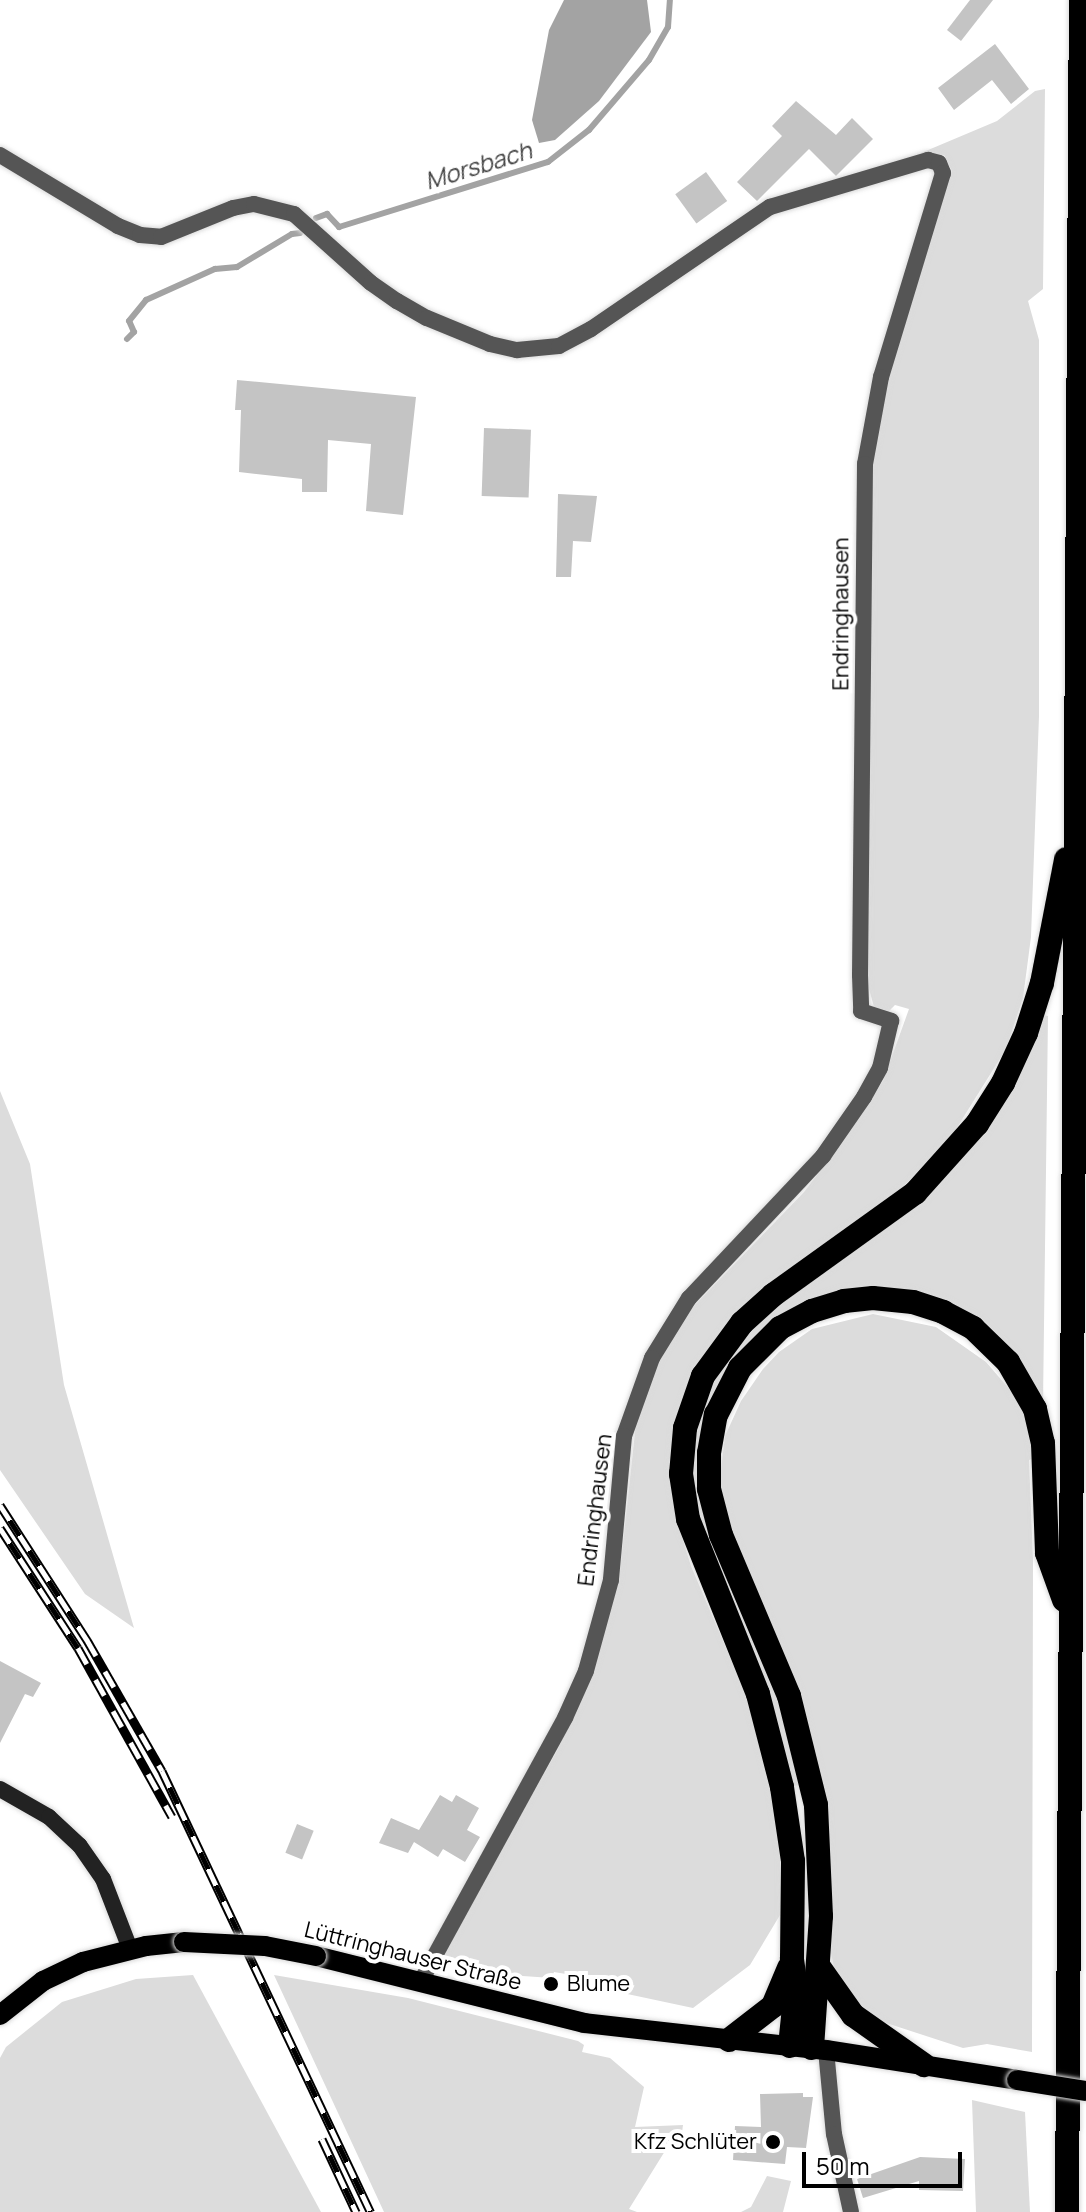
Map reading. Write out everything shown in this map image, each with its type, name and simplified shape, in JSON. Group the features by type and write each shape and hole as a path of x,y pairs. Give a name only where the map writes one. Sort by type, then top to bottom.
{"highway":[{"path":"1067,2212 1081,0"},
{"path":"809,2048 792,1958 793,1861 779,1775 758,1694 688,1519 681,1474 685,1428 703,1376 742,1323 773,1295 915,1193 956,1152 994,1097 1026,1033 1042,983 1077,798"},
{"path":"809,2048 819,1967 816,1805 779,1668 721,1535 709,1489 709,1453 716,1415 740,1368 769,1337 791,1322 823,1307 855,1299 893,1299 923,1304 973,1328 1008,1362 1035,1409 1043,1443 1047,1553 1070,1618"},
{"path":"729,2040 773,2006 792,1958"},
{"path":"819,1967 853,2015 924,2065"}],"main road":[{"name":"Lüttringhauser Straße","path":"0,2015 27,1992 59,1973 130,1949 184,1942 265,1946 584,2023 809,2048 1086,2091"}],"street":[{"name":"Endringhausen","path":"0,155 99,215 140,235 161,237 233,208 254,204 286,211 314,230 371,283 414,310 490,344 517,350 559,346 591,329 770,207 928,160 939,163 943,173 881,377 865,474 861,1011 891,1021 880,1068 823,1156 689,1298 652,1358 624,1436 611,1580 586,1671 565,1718 420,1983"},
{"path":"0,1789 49,1817 80,1846 103,1879 130,1949"},
{"path":"809,2048 834,2134 851,2212"}],"shaded area":[{"path":"564,0 647,0 651,32 599,101 555,140 539,143 532,120 549,30"},
{"path":"1045,89 1043,289 1028,301 1039,340 1039,716 1031,937 1023,998 1006,1049 953,1134 903,1187 779,1276 731,1318 694,1369 673,1429 669,1467 676,1518 691,1566 747,1697 773,1802 780,1851 780,1915 750,1965 693,2008 571,1982 572,1975 554,1972 552,1978 508,1975 444,1961 447,1945 557,1751 592,1673 619,1581 636,1423 658,1363 690,1310 804,1192 840,1145 883,1081 909,1009 895,1005 889,1011 874,1007 864,971 873,435 916,272 952,171 944,155 921,153 997,121 1035,91"},
{"path":"1043,1015 1048,1016 1043,1403 956,1308 792,1310 702,1432 802,1784 791,1787 706,1543 691,1479 693,1440 706,1392 737,1343 796,1290 897,1219"},
{"path":"0,1091 30,1164 64,1385 134,1628 85,1594 0,1470"},
{"path":"873,1314 936,1327 986,1362 1017,1398 1027,1418 1036,1458 1029,1460 1033,1559 1032,2052 987,2044 963,2048 877,2020 864,2012 835,1972 831,1953 828,1857 719,1486 725,1436 741,1401 763,1369 779,1352 812,1329"},
{"path":"193,1975 321,2212 0,2212 0,2058 6,2047 62,2002 136,1979"},
{"path":"274,1975 408,1998 578,2041 584,2045 582,2052 610,2058 644,2087 635,2127 683,2125 681,2140 665,2151 629,2209 637,2212 384,2212"},
{"path":"972,2100 1025,2112 1030,2212 976,2212"},
{"path":"767,2176 791,2181 783,2212 741,2212 751,2207"}],"building":[{"path":"970,0 993,0 961,41 947,30"},
{"path":"995,44 1029,89 1011,104 992,80 954,110 938,88"},
{"path":"796,101 836,135 852,118 873,139 836,176 809,149 757,201 737,182 782,136 772,126"},
{"path":"706,172 727,201 696,223 675,194"},
{"path":"237,380 416,397 403,515 366,511 371,444 328,440 327,492 302,492 302,479 239,472 241,410 235,410"},
{"path":"484,428 531,430 529,498 482,496"},
{"path":"558,494 597,496 591,542 573,541 571,577 556,577"},
{"path":"0,1661 41,1683 33,1697 25,1694 0,1743"},
{"path":"440,1795 452,1802 456,1795 479,1808 467,1830 480,1837 465,1862 443,1849 438,1857 414,1842 408,1853 379,1843 391,1818 419,1830"},
{"path":"297,1824 314,1831 302,1859 285,1853"},
{"path":"803,2093 803,2097 813,2097 806,2148 787,2147 785,2164 733,2160 735,2126 761,2127 760,2094"},
{"path":"920,2157 965,2159 963,2191 919,2190 919,2181 863,2198 857,2179"}],"waterway":[{"name":"Morsbach","path":"316,218 327,214 339,227 548,162 589,130 649,60 668,27 670,0"},
{"name":"Morsbach","path":"127,339 134,332 129,321 146,300 215,269 237,267 292,234 300,233"}],"railway":[{"path":"0,1505 87,1640 162,1771 370,2212"},
{"path":"0,1528 78,1648 172,1817"},
{"path":"322,2139 356,2212"}],"place":[{"name":"Blume","path":"551,1984"},
{"name":"Kfz Schlüter","path":"773,2142"}]}
